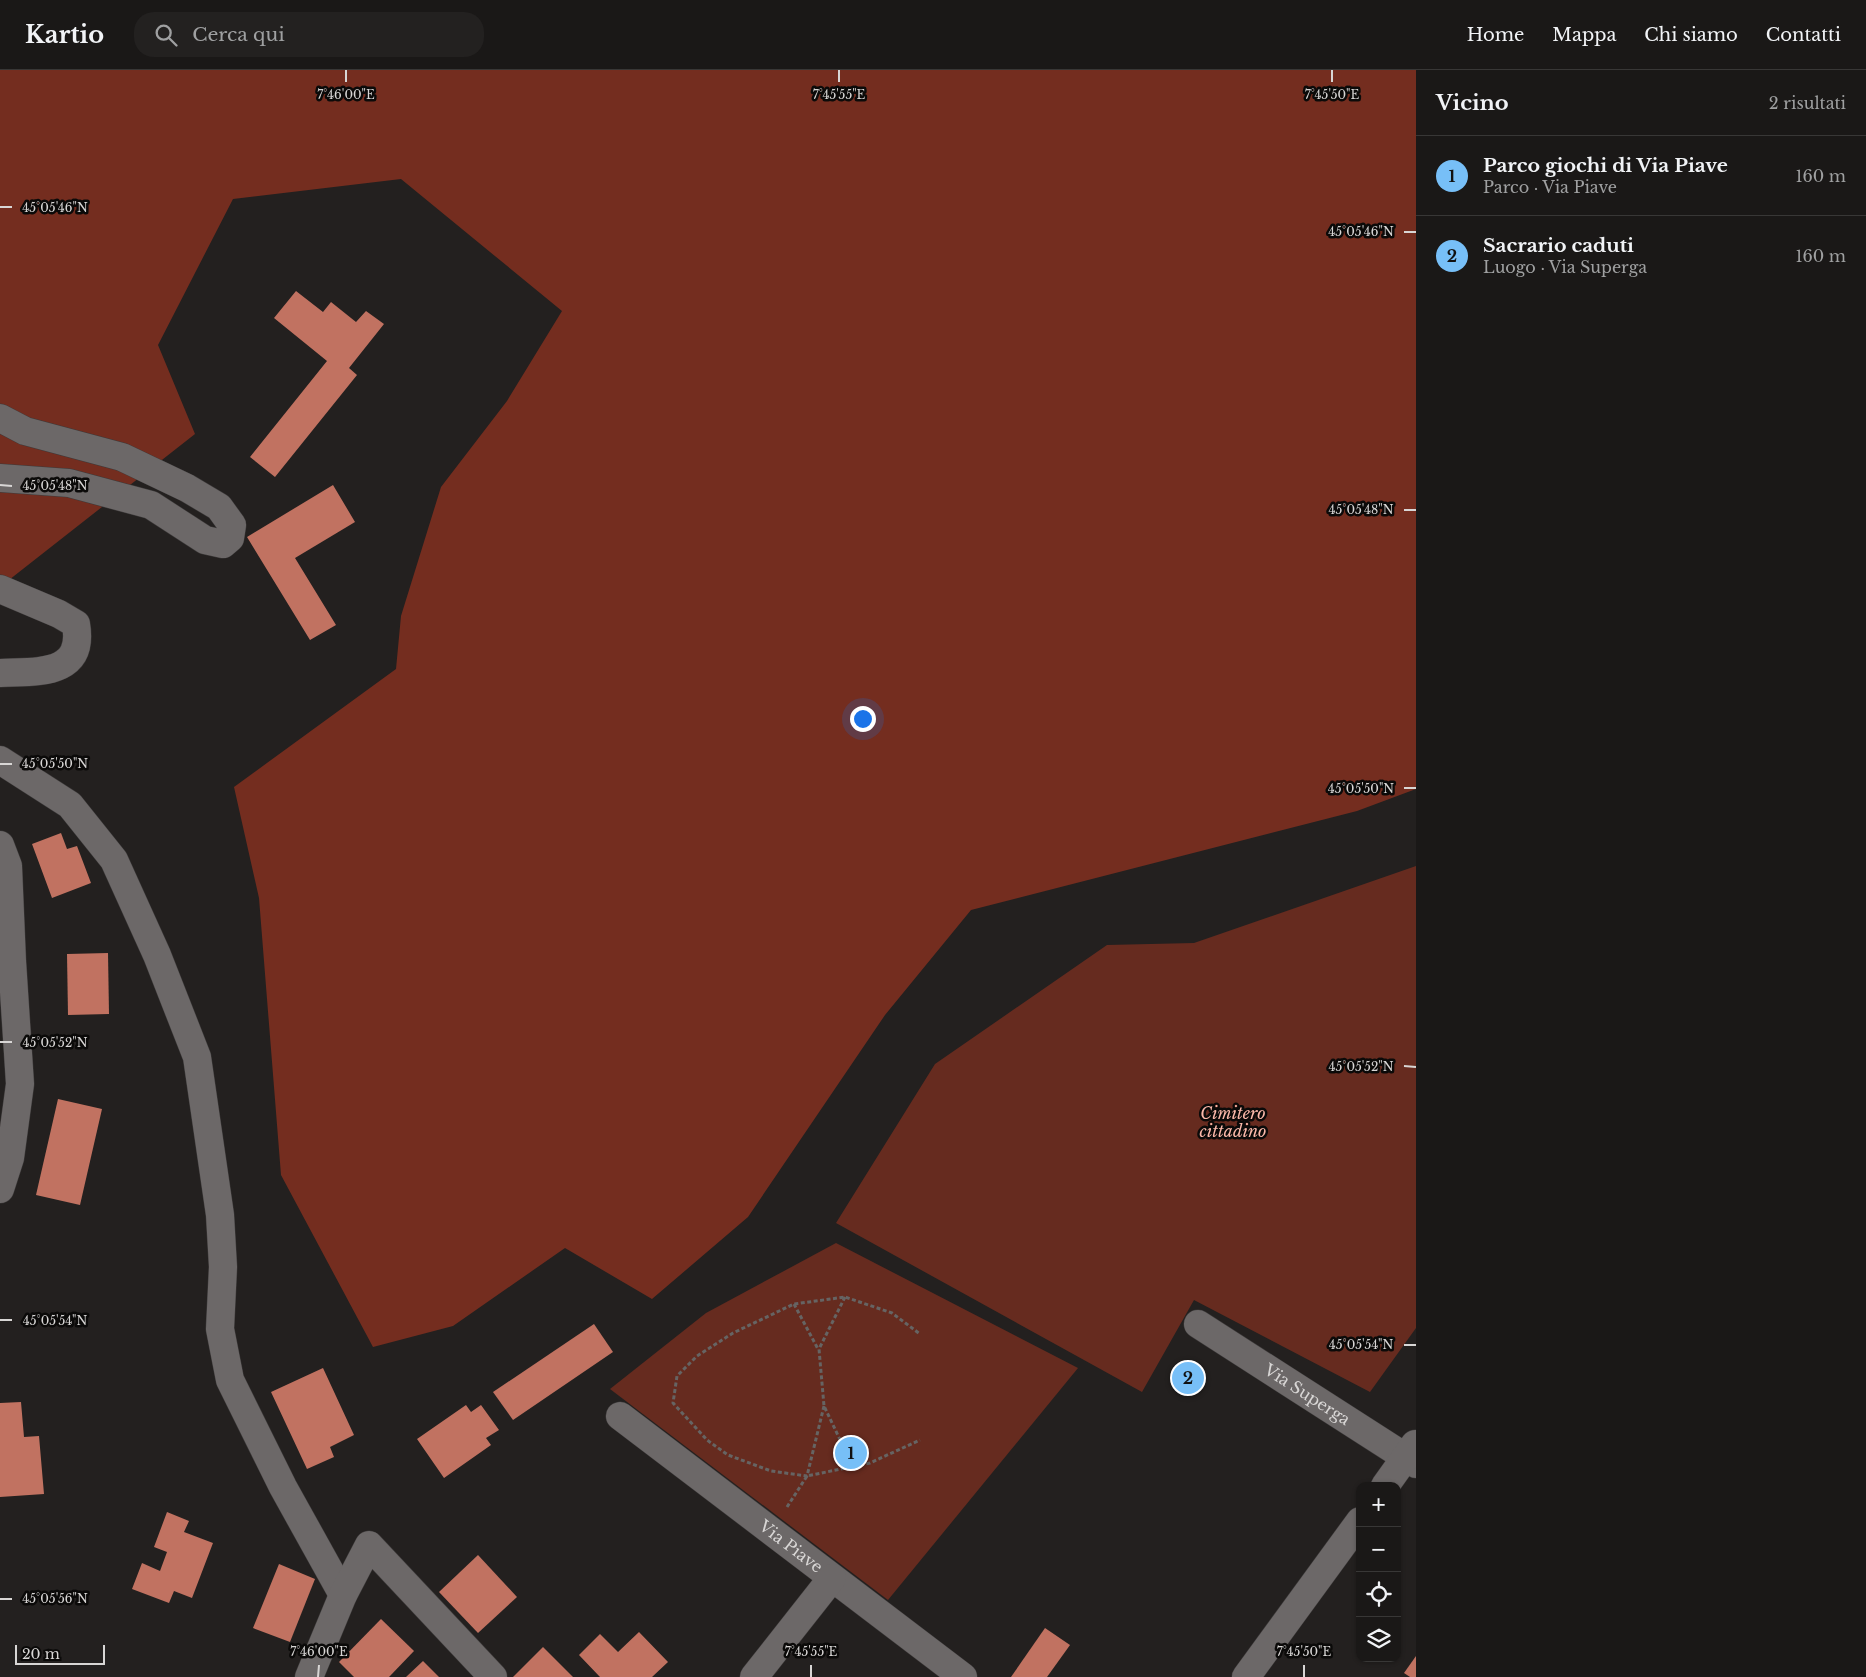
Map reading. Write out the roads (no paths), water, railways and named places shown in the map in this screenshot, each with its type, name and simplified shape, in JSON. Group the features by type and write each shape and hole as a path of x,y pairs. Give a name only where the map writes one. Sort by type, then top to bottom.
{"street":[{"path":"0,418 25,431 122,457 187,488 220,507 232,525 230,538 223,544 205,540 151,505 70,483 0,478"},
{"path":"0,589 76,624 78,635 75,651 68,661 50,670 0,673"},
{"path":"0,760 70,805 114,860 157,955 197,1057 220,1215 223,1267 220,1329 230,1380 282,1487 343,1595"},
{"path":"0,845 8,866 20,1084 10,1158 0,1189"},
{"name":"Via Superga","path":"1198,1324 1412,1455"},
{"name":"Via Piave","path":"620,1416 963,1677"},
{"path":"1388,1482 1412,1455"},
{"path":"1246,1677 1356,1526"},
{"path":"309,1677 343,1595 369,1545 493,1677"},
{"path":"754,1677 832,1578"}],"place":[{"name":"Sacrario caduti","path":"1188,1378"},
{"name":"Parco giochi di Via Piave","path":"851,1453"}],"park label":[{"name":"Cimitero cittadino","path":"1233,1122"}]}
